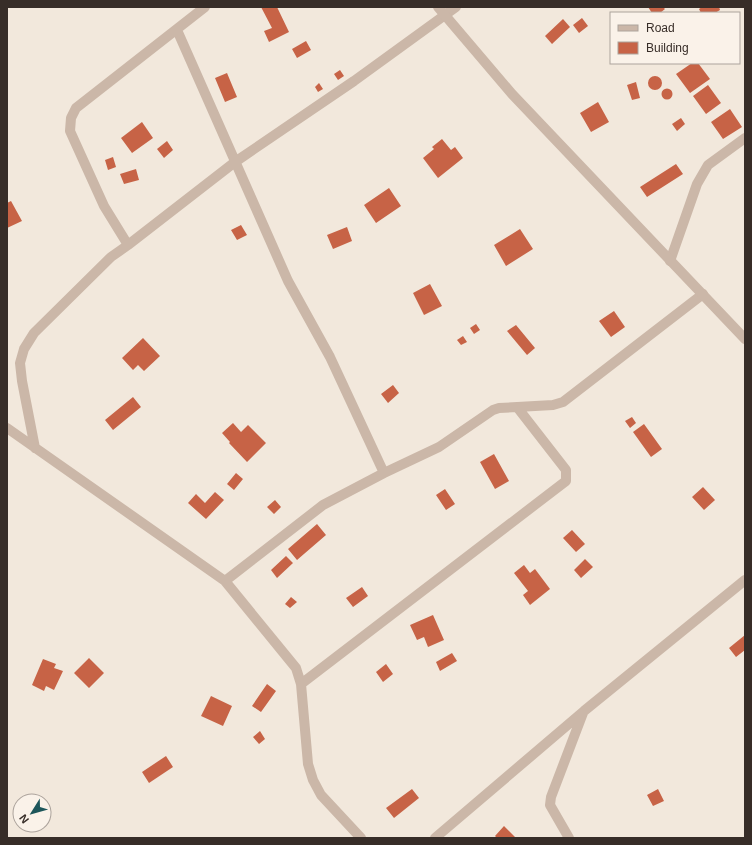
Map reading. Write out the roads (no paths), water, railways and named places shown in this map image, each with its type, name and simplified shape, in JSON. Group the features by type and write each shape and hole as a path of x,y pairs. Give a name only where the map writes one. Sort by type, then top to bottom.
{"street":[{"path":"128,245 104,206 70,131 71,118 76,108 205,7"},
{"path":"438,7 512,94 745,339"},
{"path":"35,448 20,363 24,349 34,333 111,257 235,162 354,81 456,7"},
{"path":"177,30 288,281 330,357 384,473"},
{"path":"670,261 697,184 708,165 745,138"},
{"path":"225,580 323,505 384,473 439,447 493,410 553,405 563,402 703,294"},
{"path":"301,684 566,481 566,470 517,407"},
{"path":"7,428 225,580 296,668 301,684 308,764 313,780 321,794 361,838"},
{"path":"435,838 584,711 745,580"},
{"path":"569,838 550,805 550,797 584,711"}]}
